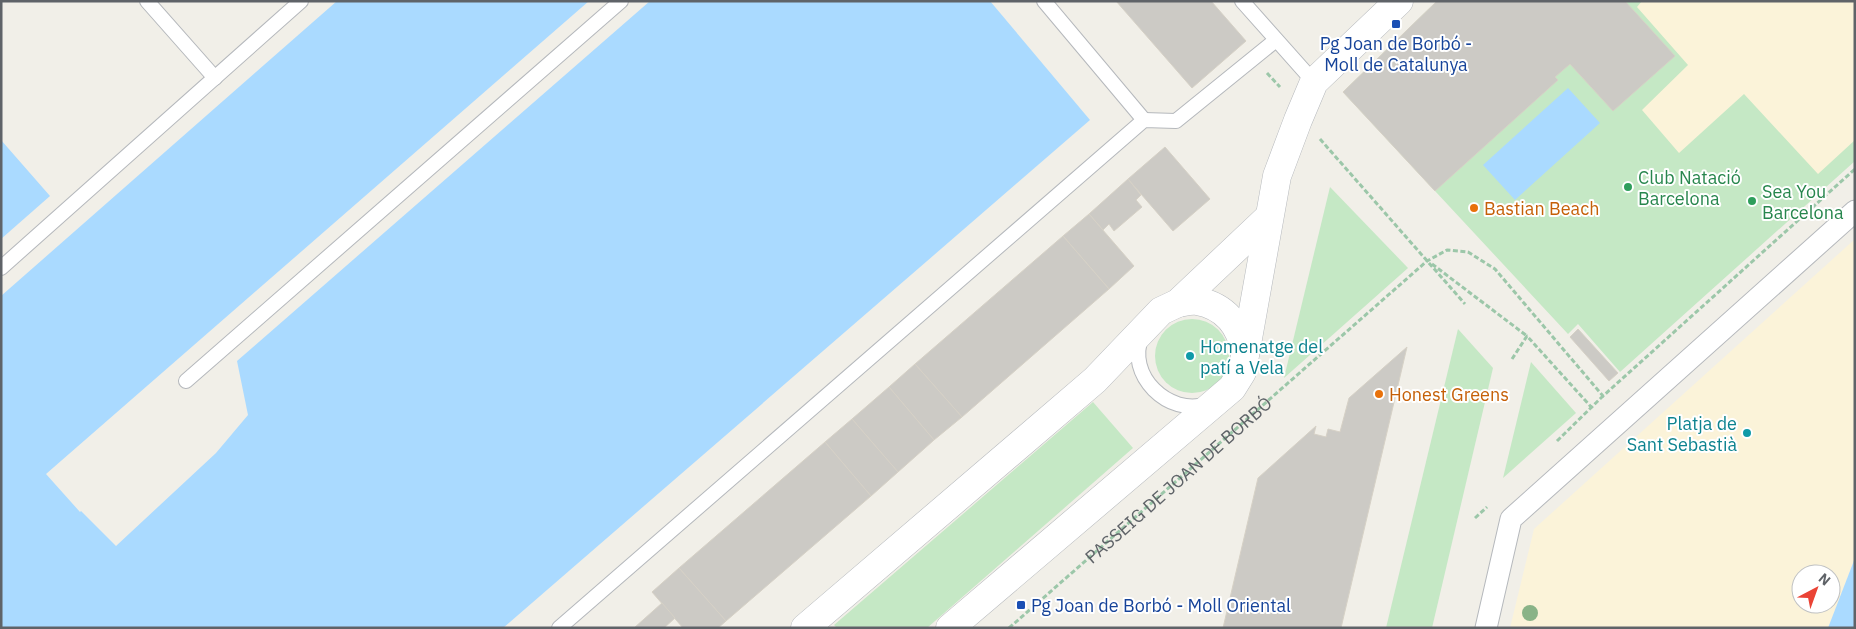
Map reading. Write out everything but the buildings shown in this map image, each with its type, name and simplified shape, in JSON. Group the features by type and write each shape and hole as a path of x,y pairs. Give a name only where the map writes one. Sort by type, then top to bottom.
{"street":[{"name":"PASSEIG DE JOAN DE BORBÓ","path":"950,628 1232,388 1242,372 1277,176 1314,82 1399,1"},
{"path":"1486,628 1512,519 1855,211"},
{"name":"PASSEIG DE JOAN DE BORBÓ","path":"805,628 1095,380 1161,311 1178,302 1268,218"},
{"path":"1178,302 1196,301 1217,308 1228,316 1240,333 1245,353"}],"lane":[{"path":"147,1 215,78"},
{"path":"1,268 302,1"},
{"path":"186,381 621,1"},
{"path":"1044,1 1144,120"},
{"path":"1242,1 1314,82"},
{"path":"559,628 1144,120 1176,122 1276,40"},
{"name":"PASSEIG DE JOAN DE BORBÓ","path":"1148,324 1140,340 1139,358 1143,375 1153,389 1166,400 1183,406 1201,406 1217,400"}],"path":[{"path":"1320,138 1465,304"},
{"name":"PASSEIG DE JOAN DE BORBÓ","path":"1009,628 1427,260 1447,250 1468,252 1495,269 1603,396 1855,169"},
{"path":"1427,260 1527,336 1612,430"},
{"path":"1512,359 1527,336"}],"green space":[{"name":"Club Natació Barcelona","path":"1437,1 1855,1 1855,161 1620,372 1578,324 1568,334 1343,92"},
{"path":"1330,187 1408,268 1284,378"},
{"path":"1192,319 1213,325 1223,335 1229,356 1223,377 1213,387 1192,393 1171,387 1161,377 1155,356 1161,335 1171,325"},
{"path":"1458,329 1493,368 1432,628 1386,628"},
{"path":"1531,362 1576,413 1503,478"},
{"path":"1093,402 1133,448 927,628 837,628 834,625"}],"sand":[{"path":"1642,1 1855,1 1855,140 1818,174 1744,94 1679,153 1642,110 1688,65 1637,7"},
{"name":"Platja de Sant Sebastià","path":"1855,239 1855,558 1841,594 1841,564 1791,564 1791,614 1833,614 1828,628 1510,628 1534,529"}],"water":[{"path":"337,1 589,1 46,474 80,512 116,546 216,453 248,415 237,361 650,1 990,1 1090,120 503,628 1,628 1,296"},
{"path":"1568,88 1600,123 1515,200 1483,165"},
{"path":"1,140 50,196 1,239"},
{"path":"1855,558 1855,628 1828,628 1833,614 1841,614 1841,594"}],"place":[{"name":"Pg Joan de Borbó - Moll de Catalunya","path":"1396,24"},
{"name":"Club Natació Barcelona","path":"1628,187"},
{"name":"Sea You Barcelona","path":"1752,201"},
{"name":"Bastian Beach","path":"1474,208"},
{"name":"Homenatge del patí a Vela","path":"1190,356"},
{"name":"Honest Greens","path":"1379,394"},
{"name":"Platja de Sant Sebastià","path":"1747,433"},
{"name":"Pg Joan de Borbó - Moll Oriental","path":"1021,605"}]}
